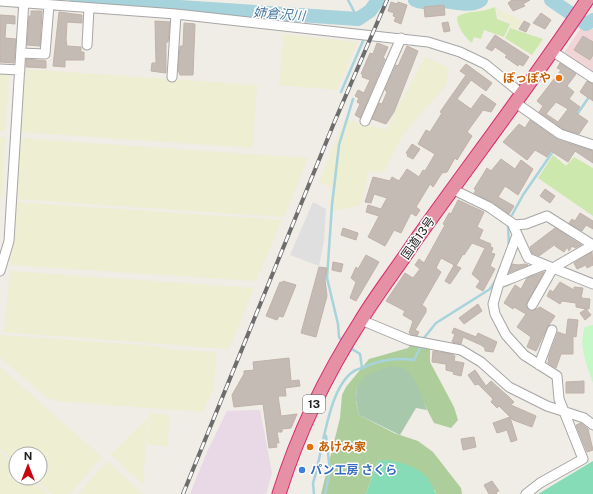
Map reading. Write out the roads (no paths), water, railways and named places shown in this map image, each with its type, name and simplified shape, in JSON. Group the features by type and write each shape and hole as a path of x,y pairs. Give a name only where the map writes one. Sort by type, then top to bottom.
{"highway":[{"name":"国道13号","path":"279,494 313,407 360,320 452,189 519,99 584,4"}],"street":[{"path":"0,1 176,14 428,42 460,52 485,64 519,99 560,134 593,145"},
{"path":"0,271 9,241 24,2"},
{"path":"21,53 45,54 49,5"},
{"path":"87,45 89,8"},
{"path":"172,77 176,14"},
{"path":"365,121 401,38"},
{"path":"552,51 593,78"},
{"path":"0,69 20,70"},
{"path":"452,189 489,208 514,226 528,258 593,284"},
{"path":"514,226 526,224 547,216 593,245"},
{"path":"517,235 499,283 494,304 499,321 506,335 524,355 557,376 559,399 566,412 583,459 540,483 526,494"},
{"path":"499,283 515,279 534,268 549,267 593,245"},
{"path":"532,305 549,267"},
{"path":"360,320 409,340 461,350 481,362 509,387 547,406 584,418 593,425"},
{"path":"539,365 552,330"}],"waterway":[{"name":"姉倉沢川","path":"76,0 358,19 370,11 378,0"},
{"path":"348,0 358,19"},
{"name":"姉倉沢川","path":"415,0 422,2 440,1 463,4 481,0"},
{"name":"姉倉沢川","path":"551,0 586,24 593,20"},
{"path":"341,92 363,41"},
{"path":"576,116 593,91"},
{"path":"342,341 339,337 338,324 327,278 332,205 339,145 353,99"},
{"path":"512,215 523,195 554,150"},
{"path":"508,226 509,246"},
{"path":"424,338 436,323 490,289 496,280"},
{"path":"362,368 387,360 414,360 420,348"},
{"path":"314,494 313,483 328,417 334,400 341,385 351,374 362,368 360,354 352,349"},
{"path":"325,494 330,471 326,436"}],"railway":[{"path":"183,494 334,123 387,0"}],"place":[{"name":"ぽっぽや","path":"559,78"},
{"name":"あけみ家","path":"310,447"},
{"name":"パン工房 さくら","path":"302,470"}]}
